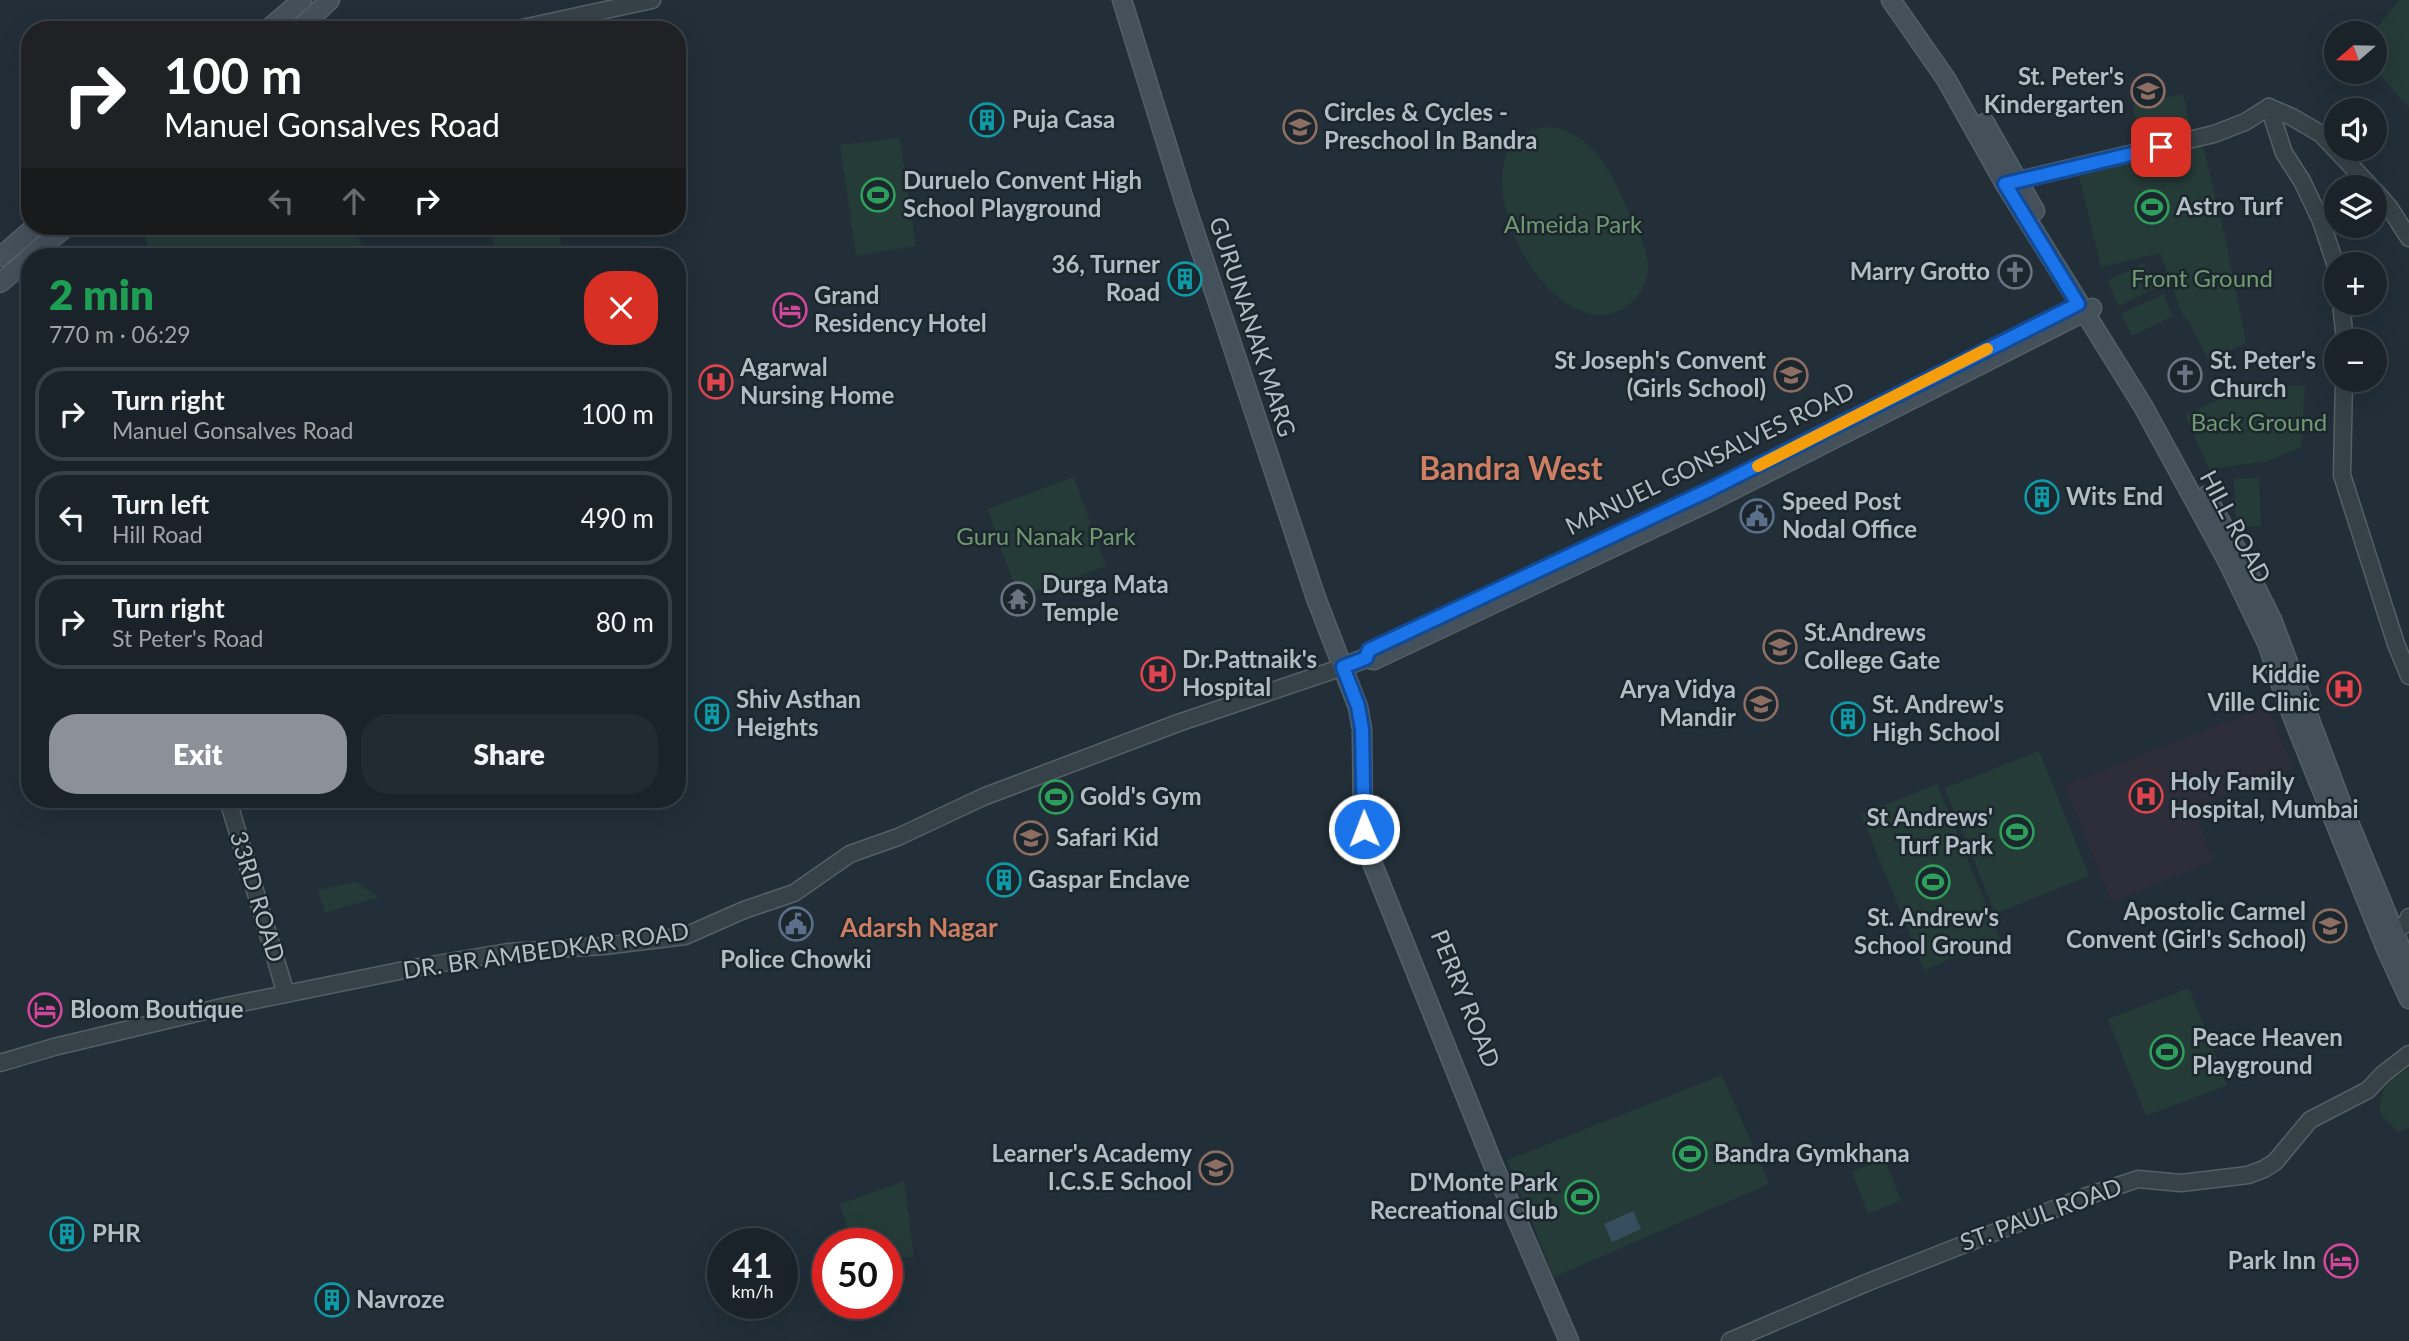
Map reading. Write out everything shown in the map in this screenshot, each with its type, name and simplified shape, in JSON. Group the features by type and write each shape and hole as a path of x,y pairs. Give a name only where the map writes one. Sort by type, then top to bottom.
{"main road":[{"path":"310,21 330,0"},
{"name":"GURUNANAK MARG","path":"1122,0 1180,187 1316,598 1353,663"},
{"name":"GURUNANAK MARG","path":"1133,0 1310,547 1353,663"},
{"name":"HILL ROAD","path":"1891,0 1947,81 2011,182 2272,620 2409,968"},
{"name":"HILL ROAD","path":"1904,0 1957,75 2011,182"},
{"path":"277,21 297,2"},
{"path":"0,257 26,235"},
{"path":"0,283 21,265"},
{"name":"MANUEL GONSALVES ROAD","path":"1353,663 1369,650 1412,635 1711,495 2085,305"},
{"name":"HILL ROAD","path":"2234,559 2309,758 2386,951 2409,999"},
{"name":"PERRY ROAD","path":"1353,663 1362,729 1363,825 1369,856 1493,1164 1569,1341"},
{"name":"PERRY ROAD","path":"1353,663 1370,726 1376,840 1499,1149 1580,1341"}],"street":[{"path":"555,21 652,0"},
{"path":"297,2 301,21"},
{"path":"2011,182 2214,134 2245,122 2269,107"},
{"path":"2269,107 2321,134 2360,175"},
{"path":"2269,107 2284,153 2302,181 2321,221 2331,252"},
{"path":"2387,205 2409,238"},
{"path":"2344,392 2343,475 2409,676"},
{"name":"DR. BR AMBEDKAR ROAD","path":"0,1063 67,1044 419,967 508,952 604,946 685,936 744,910 794,893 850,854 898,837 983,797 1178,723 1353,663"},
{"name":"33RD ROAD","path":"230,808 286,994"},
{"path":"2393,932 2407,923 2409,917"},
{"name":"ST. PAUL ROAD","path":"1730,1341 2020,1220 2138,1179 2181,1183 2248,1175 2264,1169 2275,1162 2310,1119 2368,1090 2383,1074 2409,1054"}],"shaded area":[{"name":"Holy Family Hospital, Mumbai","path":"2268,706 2292,769 2193,807 2213,861 2111,902 2065,785"},
{"path":"1633,1211 1641,1229 1612,1242 1604,1224"}],"green space":[{"path":"2400,0 2409,0 2409,108 2387,83 2387,21 2382,21"},
{"path":"2183,94 2189,123 2139,134 2133,105"},
{"name":"Almeida Park","path":"1552,127 1568,131 1581,139 1603,162 1640,235 1647,258 1648,273 1636,298 1621,310 1603,315 1574,308 1548,288 1525,258 1510,223 1502,188 1506,158 1521,136"},
{"name":"Duruelo Convent High School Playground","path":"900,138 916,246 856,256 840,145"},
{"name":"Astro Turf","path":"2203,146 2246,343 2208,360 2182,313 2160,253 2101,267 2079,176"},
{"path":"145,235 358,235 362,248 148,248"},
{"path":"492,235 559,235 562,248 495,248"},
{"path":"2144,263 2156,288 2119,306 2107,281"},
{"path":"2163,294 2173,316 2132,336 2121,314"},
{"name":"Back Ground","path":"2253,384 2305,386 2301,447 2268,461 2209,469 2185,415"},
{"name":"Guru Nanak Park","path":"1074,477 1106,566 1019,597 987,509"},
{"path":"2259,478 2261,526 2236,527 2234,479"},
{"name":"St Andrews' Turf Park","path":"2039,751 2089,876 1995,914 1945,788"},
{"name":"St. Andrew's School Ground","path":"1937,784 2000,939 1924,970 1861,814"},
{"path":"356,882 378,897 325,913 318,890"},
{"name":"Peace Heaven Playground","path":"2189,988 2227,1085 2146,1116 2108,1019"},
{"path":"2409,1068 2409,1128 2398,1132 2380,1114 2381,1097 2386,1086"},
{"path":"1722,1075 1769,1184 1554,1277 1507,1160"},
{"path":"1884,1158 1901,1200 1868,1214 1852,1172"},
{"path":"904,1181 914,1257 903,1257 903,1228 847,1228 840,1204"}],"slow traffic":[{"path":"1758,466 1987,349"}],"place":[{"name":"St. Peter's Kindergarten","path":"2148,91"},
{"name":"Puja Casa","path":"987,120"},
{"name":"Circles & Cycles - Preschool In Bandra","path":"1300,127"},
{"name":"Duruelo Convent High School Playground","path":"878,195"},
{"name":"Astro Turf","path":"2152,207"},
{"name":"Marry Grotto","path":"2015,272"},
{"name":"36, Turner Road","path":"1185,279"},
{"name":"Grand Residency Hotel","path":"790,310"},
{"name":"St Joseph's Convent (Girls School)","path":"1791,375"},
{"name":"St. Peter's Church","path":"2185,375"},
{"name":"Agarwal Nursing Home","path":"716,382"},
{"name":"Wits End","path":"2042,497"},
{"name":"Speed Post Nodal Office","path":"1757,516"},
{"name":"Durga Mata Temple","path":"1018,599"},
{"name":"St.Andrews College Gate","path":"1780,647"},
{"name":"Dr.Pattnaik's Hospital","path":"1158,674"},
{"name":"Kiddie Ville Clinic","path":"2344,689"},
{"name":"Arya Vidya Mandir","path":"1761,704"},
{"name":"Shiv Asthan Heights","path":"712,714"},
{"name":"St. Andrew's High School","path":"1848,719"},
{"name":"Holy Family Hospital, Mumbai","path":"2146,796"},
{"name":"Gold's Gym","path":"1056,797"},
{"name":"St Andrews' Turf Park","path":"2017,832"},
{"name":"Safari Kid","path":"1031,838"},
{"name":"Gaspar Enclave","path":"1004,880"},
{"name":"St. Andrew's School Ground","path":"1933,882"},
{"name":"Police Chowki","path":"796,924"},
{"name":"Apostolic Carmel Convent (Girl's School)","path":"2330,926"},
{"name":"Bloom Boutique","path":"45,1010"},
{"name":"Peace Heaven Playground","path":"2167,1052"},
{"name":"Bandra Gymkhana","path":"1690,1154"},
{"name":"Learner's Academy I.C.S.E School","path":"1216,1168"},
{"name":"D'Monte Park Recreational Club","path":"1582,1197"},
{"name":"PHR","path":"67,1234"},
{"name":"Park Inn","path":"2341,1261"},
{"name":"Navroze","path":"332,1300"}],"district":[{"name":"Bandra West","path":"1511,469"},
{"name":"Adarsh Nagar","path":"919,928"}],"route":[{"path":"1364,829 1362,729 1358,706 1343,667 1366,658 1369,650 1709,490 2078,304 2005,184 2161,147"}],"park label":[{"name":"Front Ground","path":"2202,279"}]}
